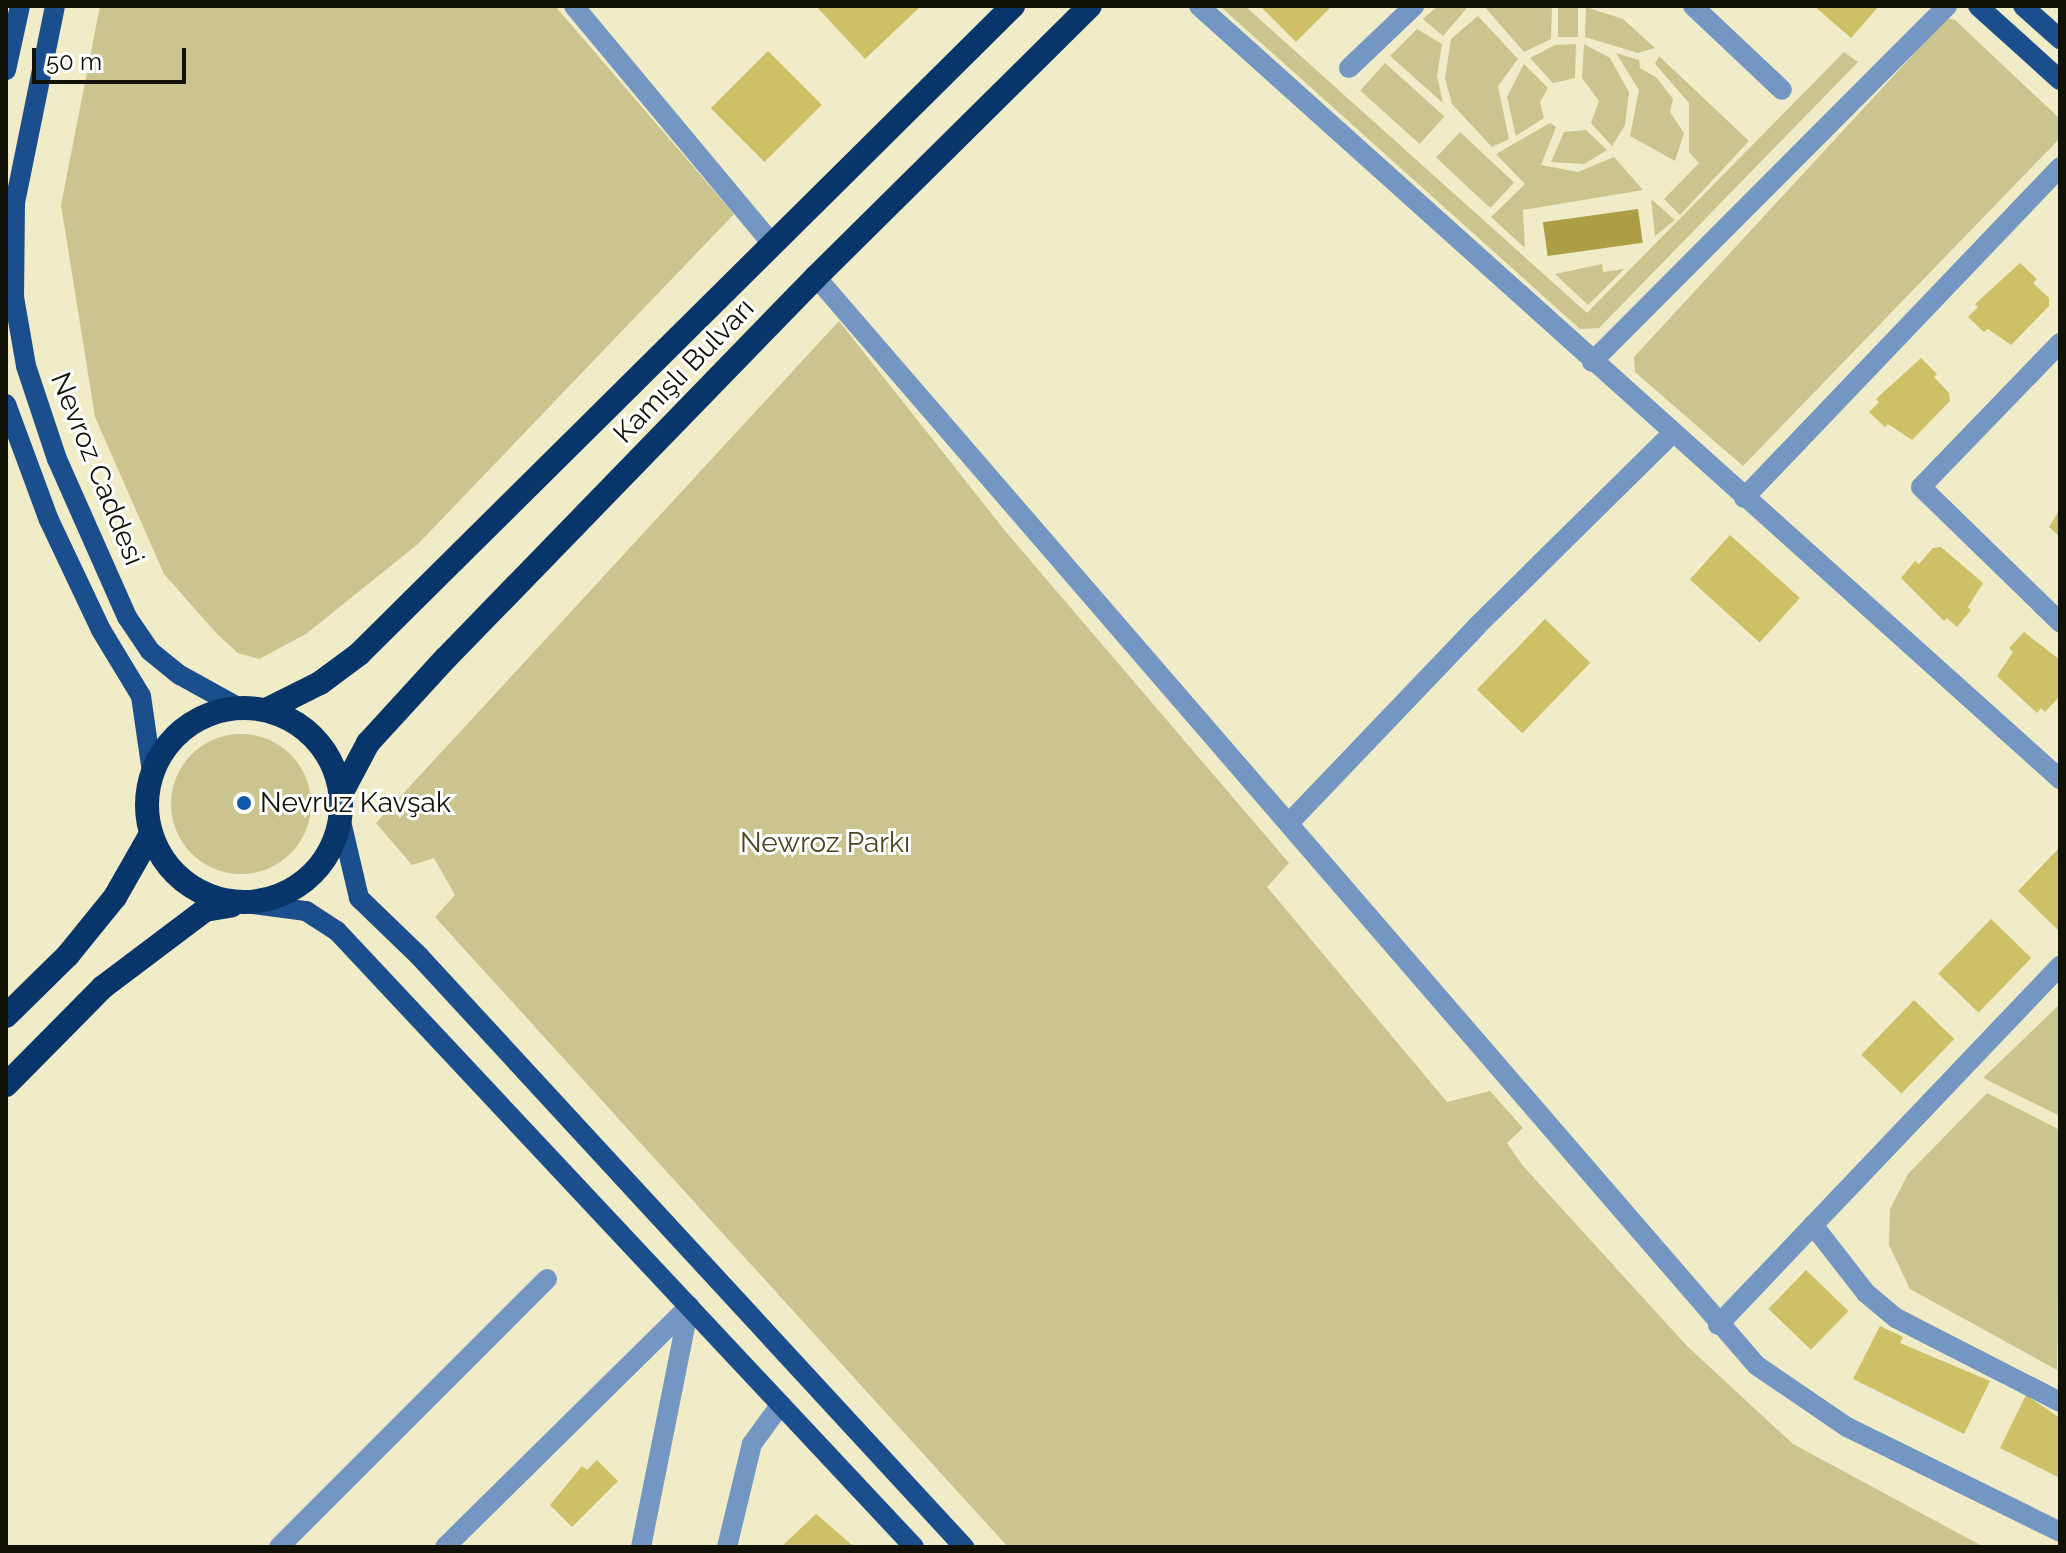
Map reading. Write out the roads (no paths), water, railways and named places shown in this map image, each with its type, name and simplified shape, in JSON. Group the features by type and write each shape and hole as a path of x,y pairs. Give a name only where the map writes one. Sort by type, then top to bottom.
{"highway":[{"name":"Kamışlı Bulvarı","path":"266,710 320,683 359,654 1013,6"},
{"name":"Kamışlı Bulvarı","path":"341,806 368,743 387,722 816,277 1090,6"},
{"path":"6,1085 103,987 205,910 245,903 276,897 303,883 324,860 341,806 324,749 289,718 266,710 238,707 187,726 167,745 152,772 146,803 151,834 164,862 186,884 214,898 245,903"},
{"path":"6,1016 68,955 115,897 151,834"}],"main road":[{"path":"6,70 20,6"},
{"name":"Nevroz Caddesi","path":"55,6 15,203 14,297 26,366 57,459 127,617 150,651 170,667 238,707"},
{"path":"1978,6 2060,80"},
{"path":"2023,6 2060,39"},
{"path":"6,404 49,520 101,630 141,696 152,772"},
{"path":"341,806 359,898 420,957 964,1547"},
{"path":"245,903 306,911 337,931 914,1547"}],"street":[{"path":"574,6 773,245"},
{"path":"1199,6 1672,434 2060,779"},
{"path":"1349,68 1414,6"},
{"path":"1693,6 1782,90"},
{"path":"1592,362 1947,6"},
{"path":"1744,498 2060,167"},
{"path":"816,277 1527,1094 1718,1325 1756,1365 1816,1409 2060,1532"},
{"path":"2060,343 1921,487 2060,622"},
{"path":"1289,823 1477,626 1672,434"},
{"path":"1718,1325 2060,966"},
{"path":"1813,1225 1866,1293 1896,1318 2060,1402"},
{"path":"279,1547 547,1279"},
{"path":"445,1547 689,1306"},
{"path":"641,1547 689,1306"},
{"path":"727,1547 752,1444 781,1404"}],"place":[{"name":"Nevruz Kavşak","path":"244,803"}],"park label":[{"name":"Newroz Parkı","path":"825,843"}]}
